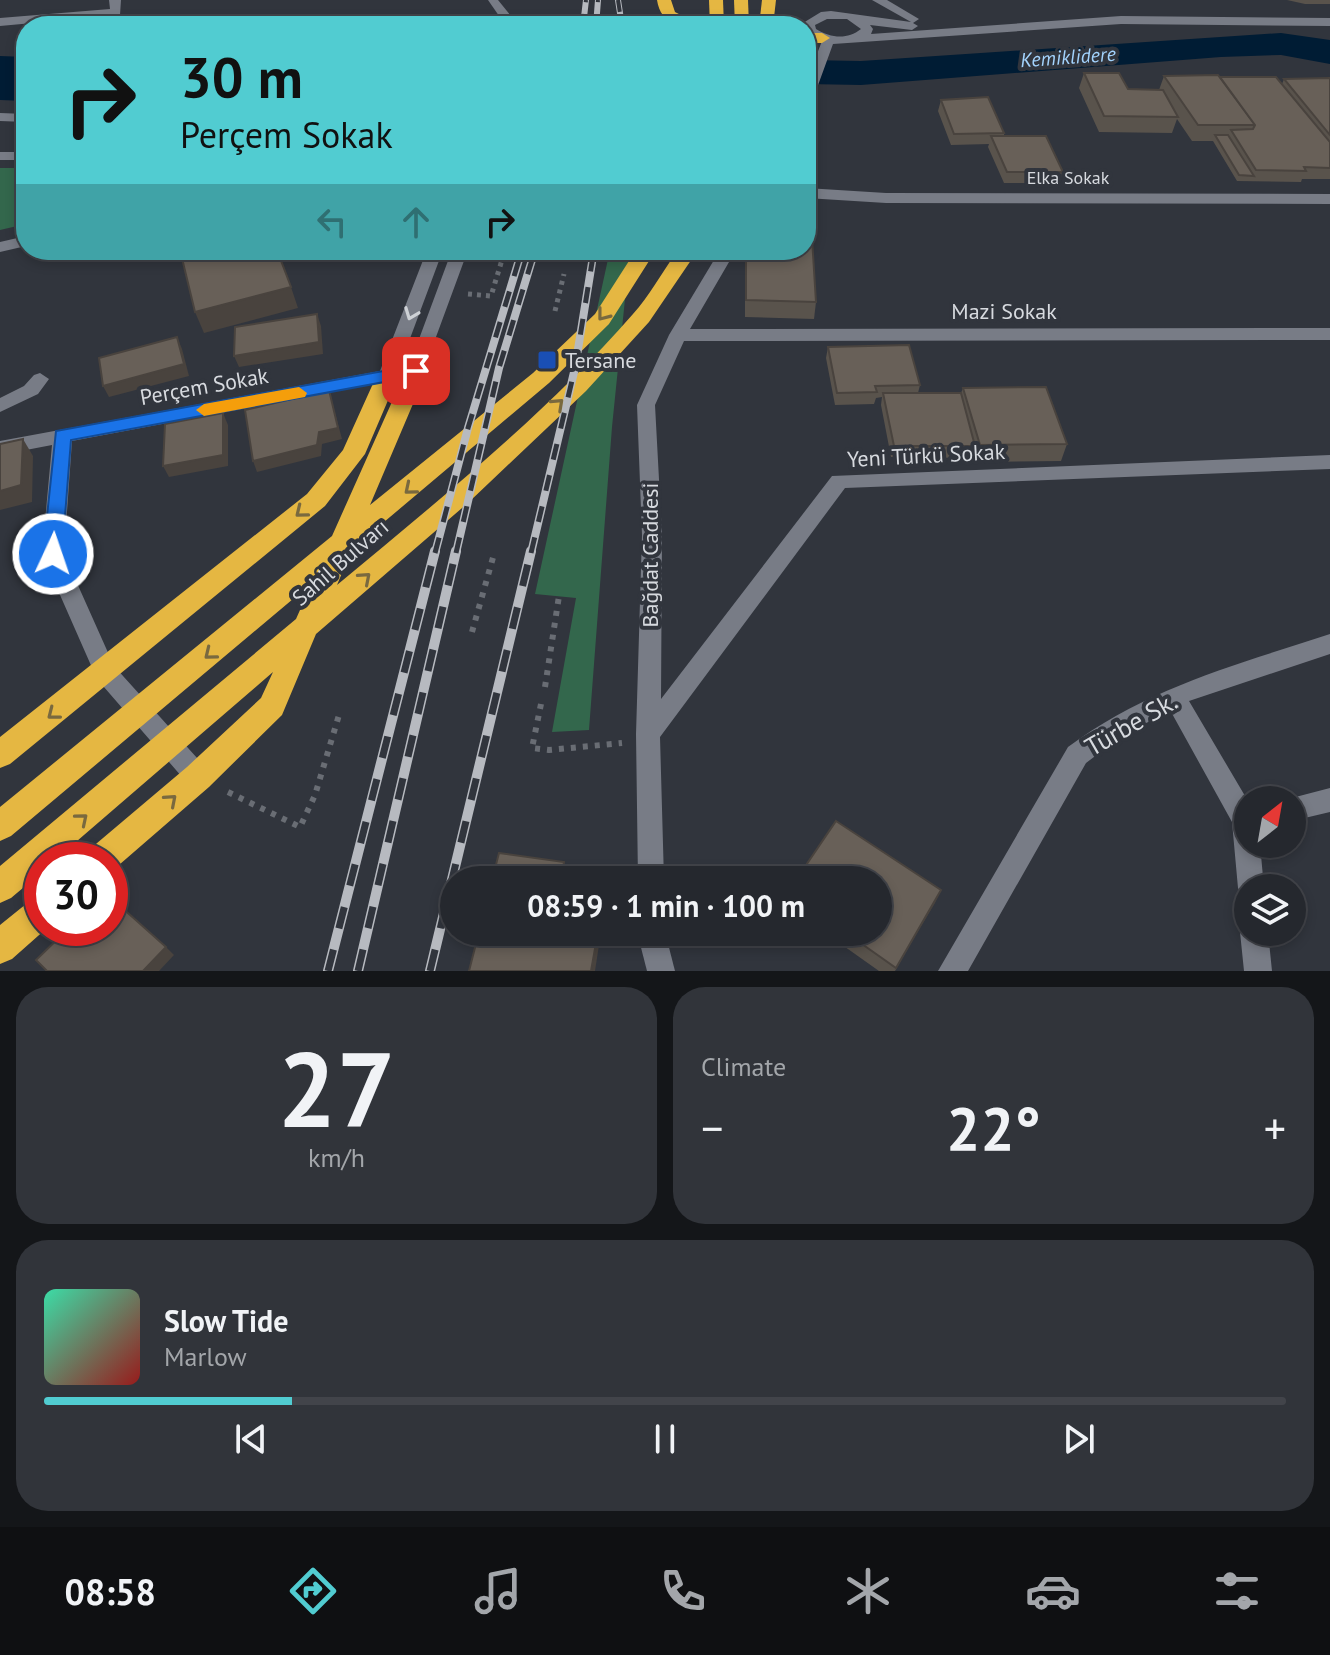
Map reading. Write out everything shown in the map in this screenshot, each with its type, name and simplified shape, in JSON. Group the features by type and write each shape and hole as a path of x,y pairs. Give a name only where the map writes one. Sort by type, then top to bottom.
{"highway":[{"path":"691,4 692,16"},
{"name":"Sahil Bulvarı","path":"0,826 541,378 602,319 640,260"},
{"name":"Sahil Bulvarı","path":"0,887 460,496 578,386 642,317 681,260"},
{"path":"122,842 198,777 272,706 416,371"},
{"path":"0,755 316,500 353,454 387,377"},
{"path":"0,947 24,926"}],"street":[{"path":"70,16 116,12 115,0"},
{"path":"878,0 903,16 928,23 959,28 1004,28"},
{"path":"814,16 816,11 848,10 867,29 860,37 853,39"},
{"path":"859,20 948,29 1004,28"},
{"path":"820,42 1121,20 1330,22"},
{"name":"Elka Sokak","path":"816,194 886,198 1330,199"},
{"path":"387,377 431,260"},
{"path":"416,371 457,260"},
{"name":"Bağdat Caddesi","path":"651,866 648,737 652,535 646,405 678,335 722,260"},
{"name":"Mazi Sokak","path":"678,335 1330,334"},
{"name":"Perçem Sokak","path":"0,448 416,371"},
{"path":"0,406 31,390 40,379"},
{"path":"63,435 53,554 105,672 198,777"},
{"name":"Yeni Türkü Sokak","path":"648,737 839,481 1330,462"},
{"name":"Türbe Sk.","path":"952,971 1077,755 1110,730 1174,696 1330,644"},
{"path":"1174,696 1234,798"},
{"path":"1306,806 1330,800"},
{"path":"655,946 661,971"},
{"path":"1255,946 1258,971"}],"path":[{"path":"445,293 491,296 502,260"},
{"path":"555,311 564,274"},
{"path":"472,632 494,554"},
{"path":"545,687 559,596"},
{"path":"541,704 532,748 549,750 648,737"},
{"path":"198,777 300,827 315,795 339,715"}],"green space":[{"path":"0,168 16,168 16,226 0,230"},
{"path":"608,260 629,260 612,427 589,730 552,732 576,598 535,594"}],"water":[{"path":"0,56 16,57 16,101 0,100"}],"building":[{"path":"1084,73 1119,73 1128,89 1163,90 1178,117 1104,116"},
{"path":"1218,75 1255,125 1198,125 1164,76"},
{"path":"1220,77 1276,77 1330,142 1330,168 1256,170 1231,130 1253,129 1255,125"},
{"path":"1330,78 1330,135 1284,79"},
{"path":"988,97 1004,133 954,134 941,100"},
{"path":"1215,135 1228,135 1254,176 1239,175"},
{"path":"991,136 1046,136 1063,172 1007,172"},
{"path":"182,260 281,260 291,287 195,312"},
{"path":"746,260 813,260 816,302 746,300"},
{"path":"317,314 319,342 234,356 235,327"},
{"path":"177,337 184,364 103,386 99,358"},
{"path":"909,345 920,385 875,386 877,392 837,393 828,347"},
{"path":"1046,387 1067,444 980,445 963,388"},
{"path":"329,390 338,428 319,432 317,445 253,461 245,410"},
{"path":"883,393 961,393 975,446 894,446"},
{"path":"223,413 223,455 163,466 165,424"},
{"path":"23,439 21,485 0,491 0,444"},
{"path":"836,821 941,890 896,968 865,946 892,946 892,866 805,866"},
{"path":"499,853 564,862 563,866 496,866"},
{"path":"128,913 166,947 143,971 47,971 36,960 50,946 128,946"},
{"path":"475,946 595,946 591,971 469,971"}],"waterway":[{"name":"Kemiklidere","path":"816,72 861,73 1221,46 1281,44 1330,52"}],"railway":[{"path":"584,16 586,0"},
{"path":"597,16 598,0"},
{"path":"618,0 620,16"},
{"path":"435,553 468,428 519,260"},
{"path":"456,553 499,368 532,260"},
{"path":"531,553 575,368 592,260"},
{"path":"328,971 435,551"},
{"path":"358,971 456,551"},
{"path":"430,971 531,551"}],"slow traffic":[{"path":"204,410 299,393"}],"place":[{"name":"Tersane","path":"547,360"}],"route":[{"path":"53,554 63,435 416,371"}]}
